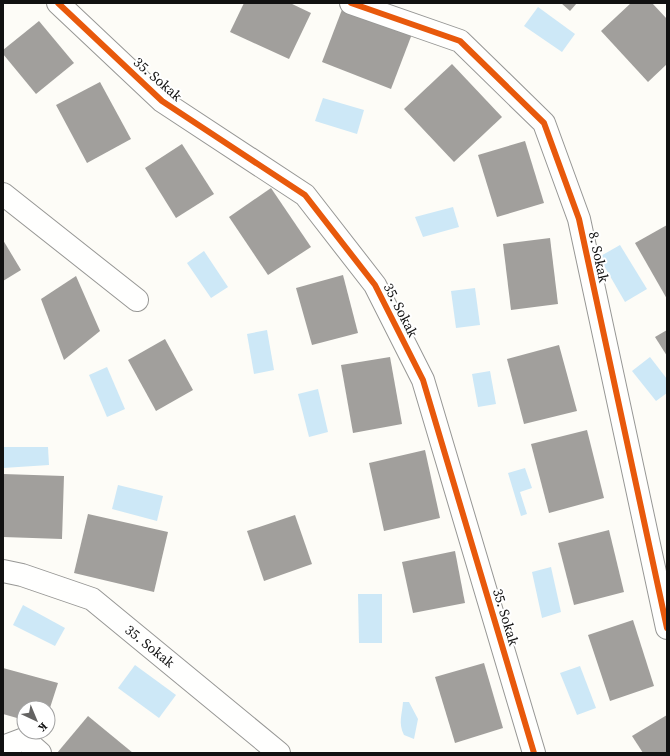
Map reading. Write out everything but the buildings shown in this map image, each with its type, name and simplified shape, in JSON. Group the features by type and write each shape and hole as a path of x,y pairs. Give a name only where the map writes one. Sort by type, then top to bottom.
{"street":[{"name":"35. Sokak","path":"58,3 162,101 305,195 375,285 423,380 534,753"},
{"name":"8. Sokak","path":"351,3 460,41 544,123 579,219 667,628"},
{"path":"3,194 137,300"},
{"name":"35. Sokak","path":"3,571 22,575 92,599 279,753"},
{"path":"3,747 24,739 40,753"}],"water":[{"path":"538,7 575,34 562,52 524,26"},
{"path":"323,98 364,110 357,134 315,121"},
{"path":"453,207 459,227 423,237 415,217"},
{"path":"620,245 647,289 625,302 599,257"},
{"path":"204,251 228,287 211,298 187,263"},
{"path":"475,288 480,325 456,328 451,291"},
{"path":"267,330 274,370 254,374 247,334"},
{"path":"650,357 667,379 667,393 656,401 632,371"},
{"path":"107,367 125,409 107,417 89,375"},
{"path":"490,371 496,404 478,407 472,374"},
{"path":"318,389 328,432 309,437 298,394"},
{"path":"3,447 48,447 49,465 3,468"},
{"path":"525,468 532,488 520,492 527,514 521,516 508,473"},
{"path":"118,485 163,496 157,521 112,509"},
{"path":"551,567 561,612 542,618 532,572"},
{"path":"358,594 382,594 382,643 359,643"},
{"path":"23,605 65,628 55,646 13,625"},
{"path":"135,665 176,695 159,718 118,688"},
{"path":"580,666 596,708 577,715 560,673"},
{"path":"403,702 409,702 418,719 414,739 404,735 402,731 401,719"}],"cycle path":[{"path":"58,3 162,101 305,195 375,285 423,380 534,753"},
{"path":"351,3 460,41 544,123 579,219 667,628"}]}
